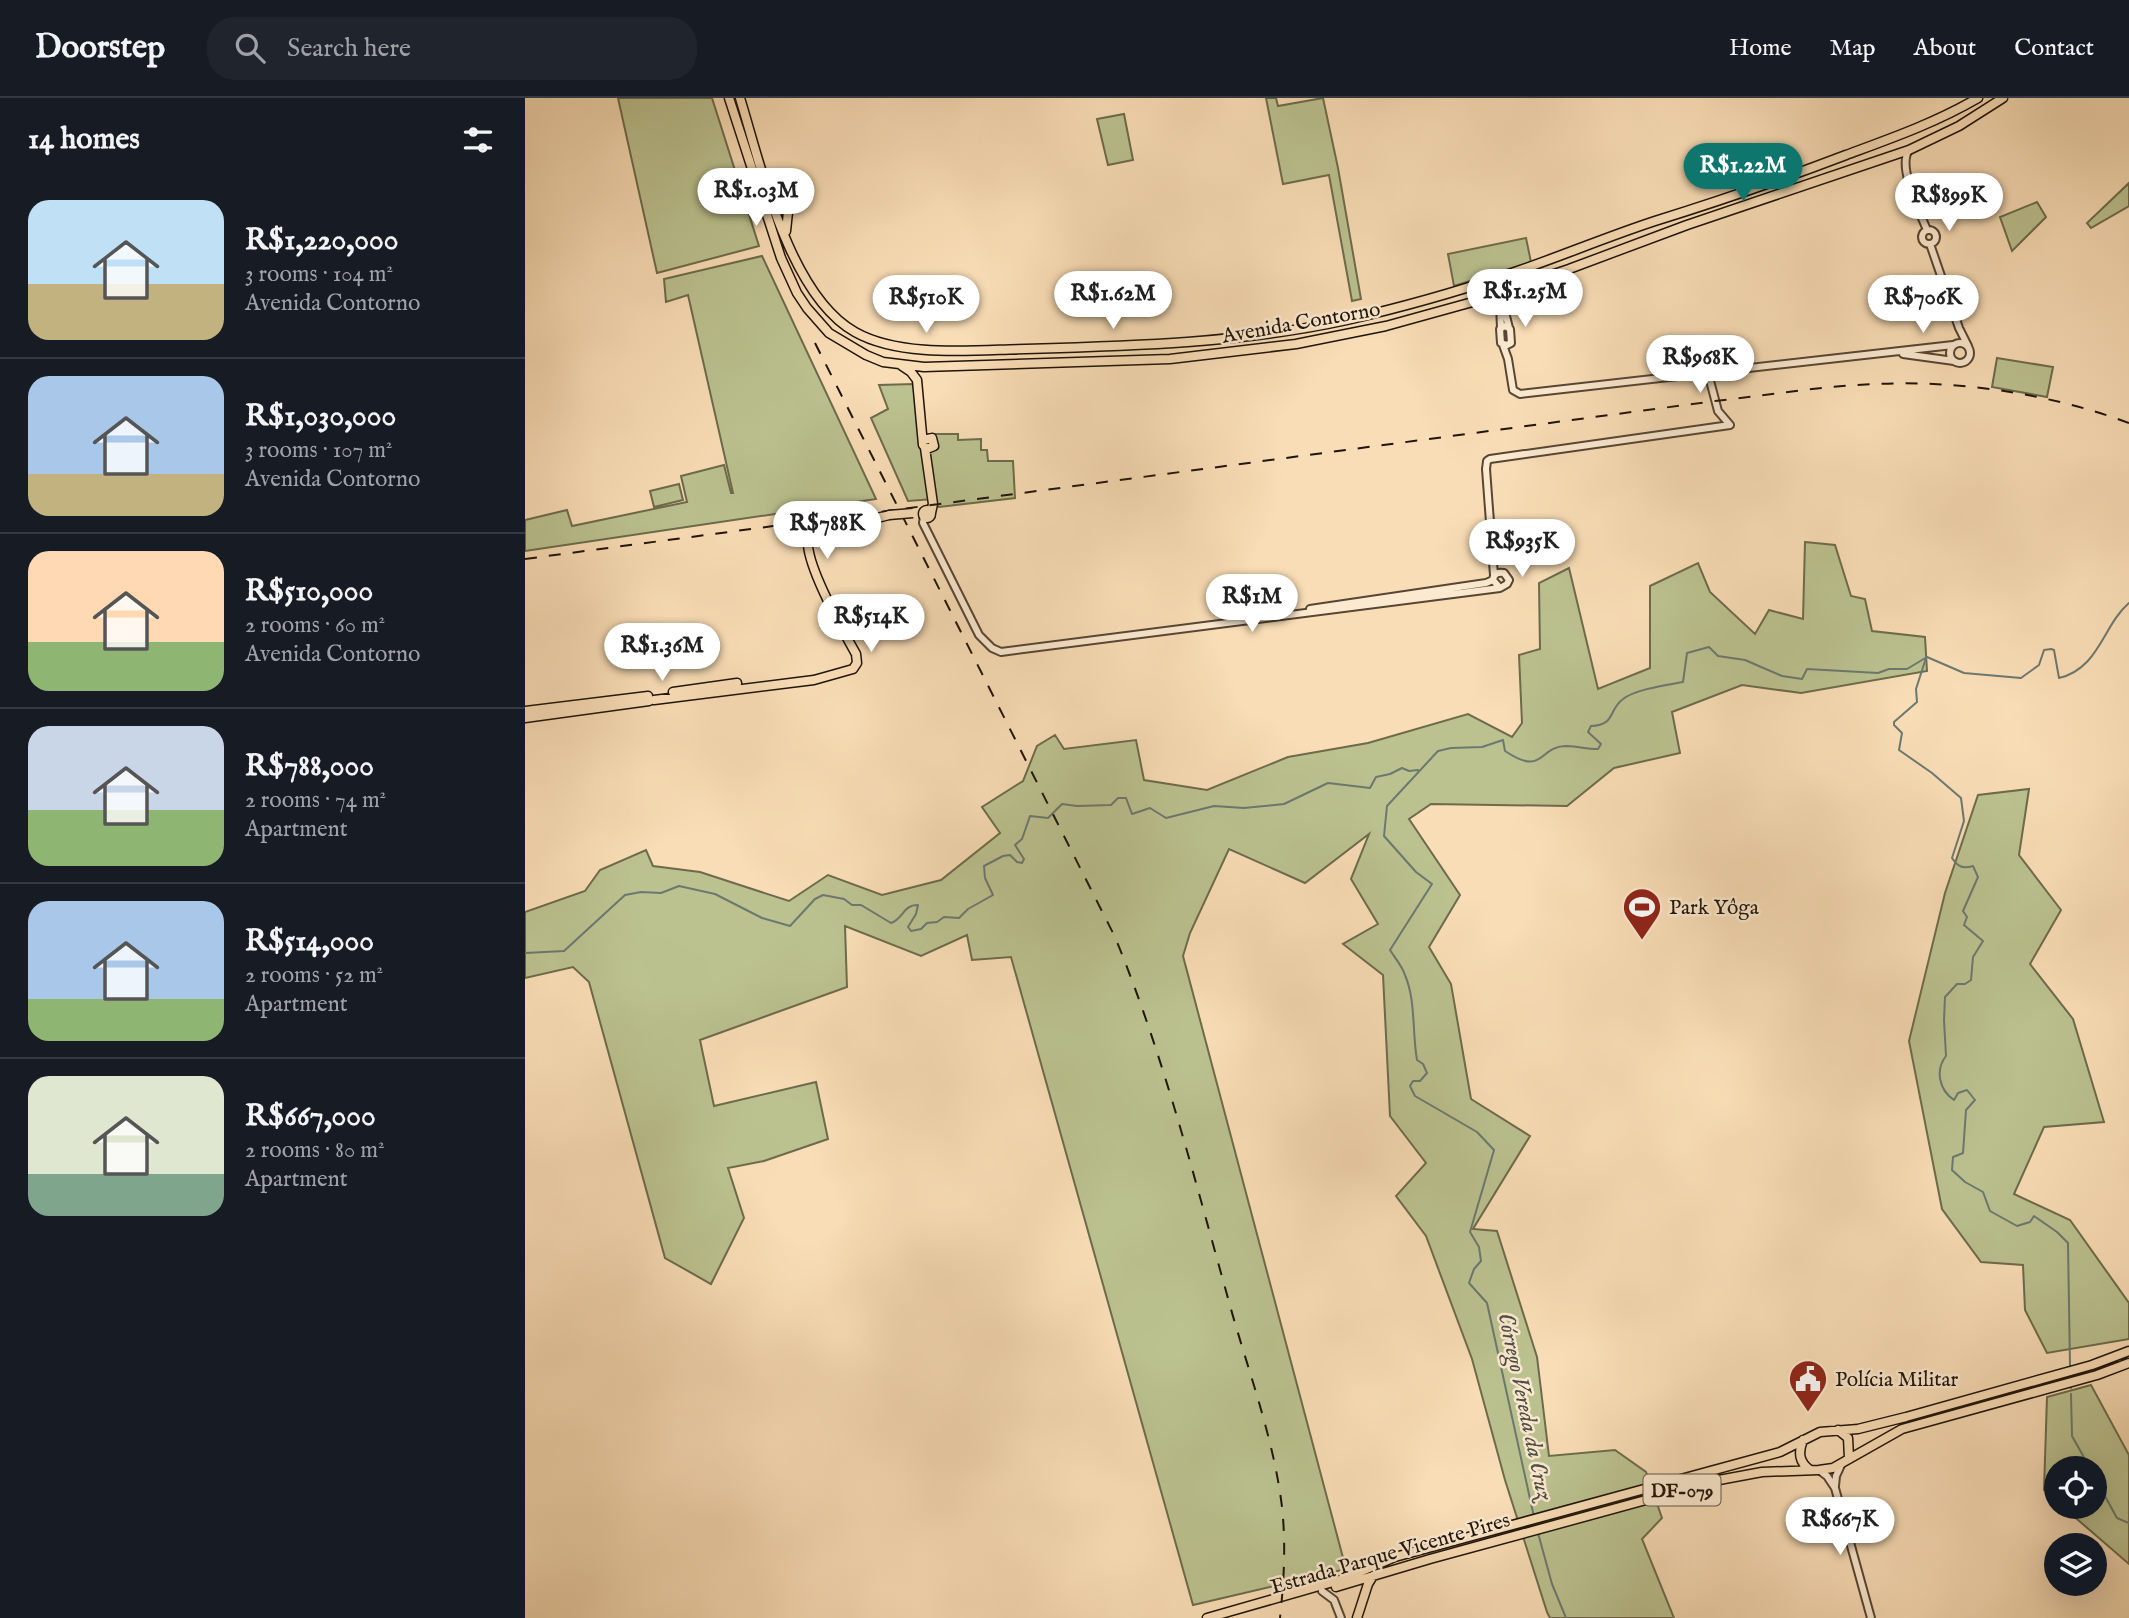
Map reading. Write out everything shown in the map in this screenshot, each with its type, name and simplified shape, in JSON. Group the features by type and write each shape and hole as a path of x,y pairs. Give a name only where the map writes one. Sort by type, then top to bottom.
{"main road":[{"name":"Avenida Contorno","path":"729,98 786,270 797,293 815,319 838,340 871,358 924,367 1188,357 1296,345 1421,317 1569,270 1687,225 1909,150 1959,126 2003,98"},
{"name":"Avenida Contorno","path":"740,98 794,258 817,298 841,322 856,333 907,348 999,350 1204,341 1342,321 1503,276 1565,252 1724,200 1926,125 1978,98"},
{"path":"1958,109 1964,117 1959,126"},
{"path":"738,126 741,121 747,122"},
{"path":"1868,148 1866,158 1873,163"},
{"path":"1739,194 1734,203 1742,208"},
{"path":"1724,200 1729,207 1725,214"},
{"path":"786,238 788,212"},
{"path":"1565,252 1572,258 1569,270"},
{"path":"1421,317 1417,307 1422,300"},
{"path":"838,340 851,340 856,333"},
{"path":"1188,357 1204,350 1204,341"},
{"path":"1078,363 1082,348"},
{"path":"897,364 907,368 917,380 927,444"},
{"path":"525,711 814,680 853,669 857,663 856,654 818,579 809,555 808,541 818,533 889,515 923,514 933,509 924,421 921,372 924,367"},
{"path":"525,718 651,698"},
{"name":"DF-079","path":"1803,1440 1819,1432 1858,1429 1906,1418 2092,1365 2129,1351"},
{"name":"DF-079","path":"1814,1470 1841,1465 1902,1429 2129,1363"},
{"path":"1838,1430 1848,1438 1849,1458"},
{"path":"1803,1440 1800,1447 1801,1460 1814,1470"},
{"name":"Estrada Parque Vicente Pires","path":"1226,1618 1373,1576 1556,1514 1780,1452 1803,1440"},
{"name":"Estrada Parque Vicente Pires","path":"1206,1618 1340,1580 1395,1557 1521,1528 1556,1525 1729,1478 1762,1472 1814,1470"},
{"path":"1357,1618 1373,1576"}],"street":[{"path":"1897,353 1961,363 1968,360 1971,354 1959,328 1930,244 1922,239 1927,230 1906,169 1905,156 1909,150"},
{"path":"1891,156 1899,160 1906,169"},
{"path":"1504,291 1502,300 1505,328 1499,336 1507,344"},
{"path":"1493,295 1500,305 1505,328 1512,335 1507,344 1513,390 1520,394 1897,353 1962,342 1969,346"},
{"path":"1954,362 1950,354 1959,328"},
{"path":"1500,588 1494,578 1487,461 1492,458 1730,425 1718,411 1708,373"},
{"path":"1712,427 1718,411"},
{"path":"923,514 926,529 979,635 1001,652 1500,588 1507,584 1508,576 1493,553"},
{"path":"989,645 1002,648 1289,611 1494,578 1499,572 1504,573"},
{"path":"1835,1488 1841,1465"},
{"path":"1814,1470 1827,1476 1835,1488 1871,1618"},
{"path":"1322,1591 1334,1600 1341,1618"}],"green space":[{"path":"618,98 712,98 759,246 657,273"},
{"path":"1266,98 1276,98 1278,106 1323,98 1361,299 1352,301 1329,175 1283,184"},
{"path":"1124,114 1133,160 1108,165 1097,119"},
{"path":"2129,183 2129,206 2091,228 2087,223"},
{"path":"2037,202 2046,217 2012,251 2000,217"},
{"path":"1526,238 1531,262 1454,286 1448,254"},
{"path":"762,256 876,499 525,551 525,520 567,510 572,526 687,502 681,476 724,465 733,493 688,295 666,302 664,279"},
{"path":"1997,358 2053,367 2047,397 1992,387"},
{"path":"914,384 919,434 958,434 958,440 981,439 981,450 987,450 988,461 1013,461 1015,498 939,507 934,499 908,501 871,418 888,409 879,385"},
{"path":"679,484 683,500 654,507 650,491"},
{"path":"1805,542 1835,545 1851,596 1865,599 1872,631 1925,637 1927,671 1801,693 1742,685 1672,712 1680,753 1614,768 1567,806 1431,804 1409,819 1460,895 1429,947 1451,984 1471,1099 1530,1136 1473,1229 1497,1231 1537,1357 1549,1456 1615,1450 1646,1472 1662,1518 1642,1539 1674,1618 1550,1618 1547,1612 1505,1480 1472,1359 1426,1236 1396,1196 1426,1163 1390,1116 1383,975 1343,944 1378,924 1351,879 1369,834 1305,883 1229,849 1190,933 1183,956 1346,1569 1193,1605 1011,957 972,960 967,935 921,956 845,926 847,987 700,1040 714,1106 816,1082 828,1139 764,1161 728,1168 744,1218 711,1284 665,1258 589,982 573,967 525,978 525,912 585,891 600,870 646,850 653,866 700,872 789,901 828,875 882,895 941,880 1000,833 982,807 1023,781 1037,746 1055,735 1064,749 1136,740 1144,780 1207,790 1288,757 1368,743 1468,714 1512,737 1522,723 1519,655 1540,649 1539,583 1569,568 1598,689 1650,668 1650,586 1698,563 1710,592 1755,634 1769,610 1803,619"},
{"path":"2029,789 2019,855 2061,910 2030,964 2073,1019 2104,1122 2044,1127 2014,1194 2070,1220 2129,1303 2129,1339 2047,1353 2025,1310 2023,1265 1981,1262 1942,1209 1909,1041 1945,893 1978,795"},
{"path":"2091,1385 2129,1455 2129,1564 2107,1545 2107,1533 2093,1533 2077,1519 2107,1519 2107,1456 2045,1456 2047,1397"}],"waterway":[{"path":"1534,1517 1487,1303 1469,1283 1474,1269 1481,1261 1479,1247 1470,1232 1494,1150 1477,1132 1415,1096 1410,1086 1413,1081 1420,1081 1427,1073 1423,1064 1417,1060 1408,985 1402,968 1390,950 1432,884 1416,872 1384,836 1387,806 1438,751 1482,747 1503,740 1505,751 1518,758 1534,761 1556,748 1565,746 1598,749 1601,744 1588,732 1591,726 1608,720 1618,703 1629,696 1683,682 1687,653 1709,647 1718,656 1745,660 1782,676 1802,679 1807,669 1878,673 1889,669 1907,669 1927,657 1964,673 2021,678 2039,665 2044,650 2051,649 2054,650 2059,678 2083,666 2129,603"},
{"path":"1926,658 1916,689 1917,702 1894,722 1902,733 1899,750 1961,798 1964,821 1952,858 1961,866 1973,866 1978,877 1963,911 1967,917 1964,925 1983,941 1973,957 1971,980 1965,984 1957,984 1945,997 1946,1056 1940,1067 1940,1080 1945,1091 1954,1100 1958,1093 1967,1090 1975,1100 1966,1110 1963,1153 1953,1157 1952,1170 1965,1182 1983,1192 1990,1211 2017,1226 2030,1222 2034,1216 2068,1243 2070,1366"},
{"path":"525,953 564,951 625,895 641,892 661,893 679,886 715,894 762,918 790,926 815,899 823,895 844,899 852,905 861,905 891,923 906,909 918,905 908,927 911,931 921,929 927,923 937,922 944,917 959,918 968,909 993,895 985,878 984,866 1010,855 1022,863 1024,859 1015,845 1022,839 1030,816 1048,818 1062,804 1111,805 1118,798 1126,798 1132,814 1150,808 1166,818 1214,806 1244,808 1284,804 1328,783 1370,788 1376,777 1402,768 1409,771 1418,770"},
{"path":"2071,1394 2072,1436 2083,1456"},
{"path":"2107,1500 2117,1518 2129,1523"},
{"name":"Córrego Vereda da Cruz","path":"1538,1533 1552,1584 1566,1618"}],"railway":[{"path":"815,343 1115,937 1132,980 1176,1113 1272,1452 1284,1535 1280,1618"},
{"path":"525,559 1836,387 1908,383 2005,391 2068,404 2129,423"}],"place":[{"name":"Park Yôga","path":"1642,941"},
{"name":"Polícia Militar","path":"1808,1413"}]}
